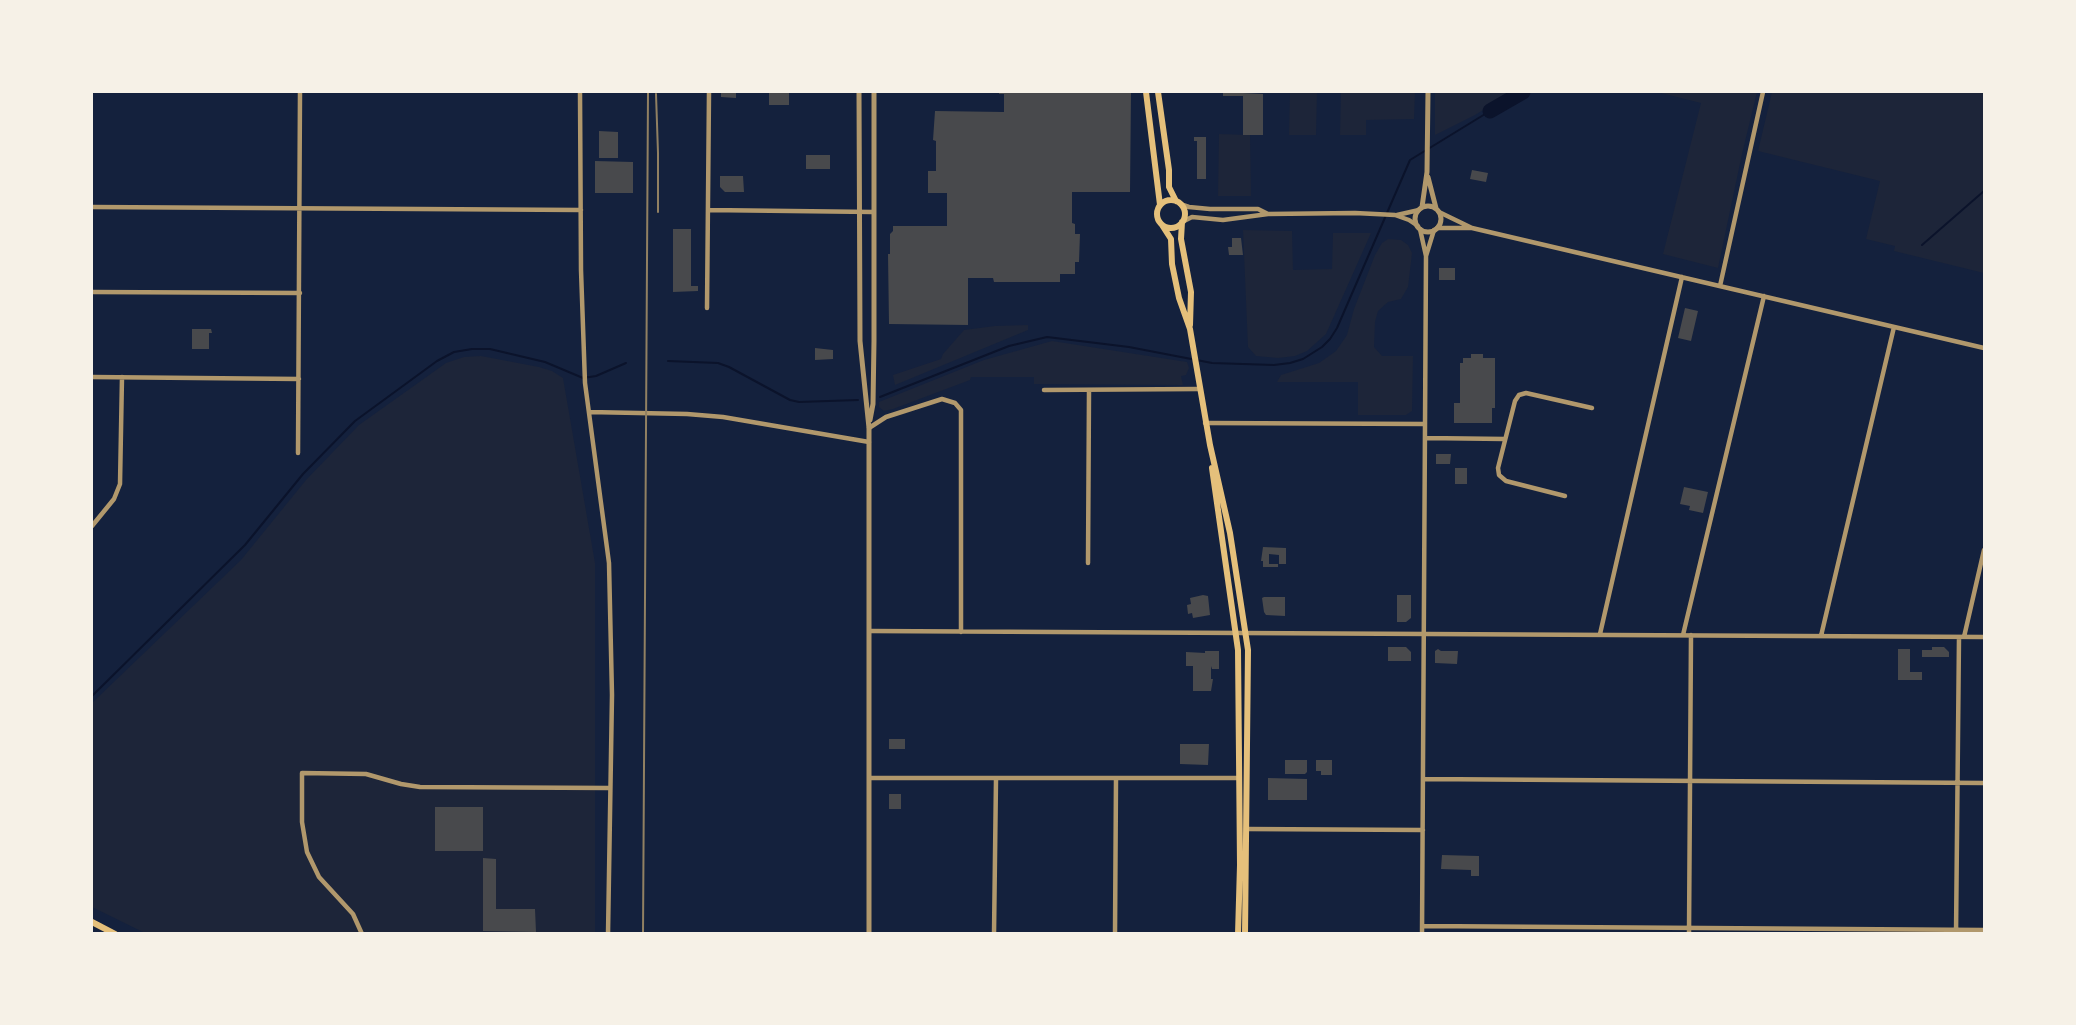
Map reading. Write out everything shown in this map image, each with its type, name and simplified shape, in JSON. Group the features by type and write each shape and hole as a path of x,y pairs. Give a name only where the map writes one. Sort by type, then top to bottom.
{"main road":[{"path":"1146,92 1159,186 1160,205 1157,216 1171,239 1179,298 1190,328 1236,633 1239,778 1238,933"},
{"path":"1158,92 1169,170 1169,187 1184,210 1182,239 1191,292 1190,328"},
{"path":"1160,205 1168,201 1178,203"},
{"path":"1162,225 1174,227 1182,222"},
{"path":"1209,445 1230,533 1246,633 1248,708 1245,933"},
{"path":"92,922 115,933"}],"street":[{"path":"298,453 300,92"},
{"path":"580,92 580,210 585,384 609,563 612,695 608,933"},
{"path":"707,309 709,92"},
{"path":"859,92 860,341 869,427 869,933"},
{"path":"869,427 873,404 874,341 874,92"},
{"path":"1422,933 1426,256 1415,216 1420,209 1427,170 1428,92"},
{"path":"1720,286 1763,92"},
{"path":"1426,256 1441,220 1427,170"},
{"path":"1178,203 1186,207 1210,209 1258,209 1268,214"},
{"path":"1394,215 1429,206 1472,228 1984,348"},
{"path":"92,207 580,210"},
{"path":"708,210 873,212"},
{"path":"1182,222 1192,217 1223,220 1268,214 1381,214 1409,220 1427,231 1472,228"},
{"path":"1600,634 1682,277"},
{"path":"92,292 300,293"},
{"path":"1683,635 1764,296"},
{"path":"1821,636 1894,327"},
{"path":"92,377 299,379"},
{"path":"92,526 114,499 120,484 122,377"},
{"path":"1044,390 1200,389"},
{"path":"1088,563 1089,391"},
{"path":"1565,496 1500,478 1498,468 1515,400 1522,393 1530,393 1592,408"},
{"path":"869,427 886,417 942,399 955,403 961,410 961,632"},
{"path":"589,412 714,416 869,442"},
{"path":"1205,423 1425,424"},
{"path":"1425,438 1505,439"},
{"path":"1956,931 1961,637 1984,550"},
{"path":"870,630 1984,637"},
{"path":"1689,931 1691,635"},
{"path":"362,933 353,914 319,877 306,852 302,822 303,773 366,774 420,787 609,788"},
{"path":"870,778 1239,778"},
{"path":"1115,933 1116,778"},
{"path":"994,933 996,779"},
{"path":"1423,779 1984,783"},
{"path":"1246,829 1422,830"},
{"path":"1422,926 1689,931 1984,930"}],"shaded area":[{"path":"1290,92 1317,92 1316,135 1289,135"},
{"path":"1341,92 1415,92 1414,119 1366,120 1366,135 1340,135"},
{"path":"1435,92 1513,92 1435,135"},
{"path":"1657,92 1757,92 1718,268 1663,254 1701,103"},
{"path":"1772,92 1984,92 1984,273 1894,251 1895,246 1866,239 1880,181 1758,151"},
{"path":"1219,134 1250,135 1251,196 1218,196"},
{"path":"1243,230 1292,231 1293,270 1332,269 1333,233 1371,233 1326,334 1307,351 1295,356 1278,358 1256,356 1248,347"},
{"path":"1388,239 1401,240 1408,245 1412,253 1408,287 1401,299 1388,302 1378,311 1374,347 1382,356 1413,356 1412,411 1406,415 1358,415 1358,382 1277,382 1281,375 1319,363 1336,351 1347,335 1354,309 1375,255 1382,243"},
{"path":"1028,325 1028,330 895,385 893,375 941,359 964,330"},
{"path":"1052,341 1187,362 1189,368 1186,375 1181,376 1183,385 1034,384 1034,377 971,377 970,380 893,409 884,411 879,407 879,402 984,360"},
{"path":"481,356 539,367 563,378 595,563 595,933 147,934 92,907 92,703 241,560 306,480 359,425 446,363 464,357"}],"building":[{"path":"721,92 736,92 736,98 721,97"},
{"path":"769,92 789,92 789,105 769,105"},
{"path":"999,92 1131,92 1130,192 1072,192 1072,223 1075,224 1075,234 1080,234 1079,262 1075,262 1075,274 1060,274 1060,282 994,282 993,278 968,278 968,325 889,324 888,254 890,254 890,234 893,226 947,226 947,193 928,193 928,171 936,171 936,141 933,140 935,111 1004,112 1004,94 999,94"},
{"path":"1223,92 1263,94 1263,135 1243,135 1243,96 1223,96"},
{"path":"599,131 618,132 618,158 599,158"},
{"path":"1194,137 1206,137 1206,179 1197,179 1197,141 1194,141"},
{"path":"806,155 830,155 830,169 806,169"},
{"path":"595,161 633,162 633,193 595,193"},
{"path":"1472,170 1488,173 1486,182 1470,179"},
{"path":"720,176 743,176 744,192 725,192 720,187"},
{"path":"673,229 691,229 691,286 698,286 698,291 673,292"},
{"path":"1232,238 1241,238 1243,255 1229,255 1228,247 1232,247"},
{"path":"1439,268 1455,268 1455,280 1439,280"},
{"path":"1685,308 1698,311 1691,341 1678,338"},
{"path":"192,329 211,329 209,349 192,349"},
{"path":"815,348 833,350 833,359 815,360"},
{"path":"1471,354 1483,354 1483,358 1495,358 1495,408 1492,408 1492,423 1454,423 1454,403 1460,403 1460,363 1463,363 1463,358 1471,358"},
{"path":"1436,454 1451,454 1450,464 1436,464"},
{"path":"1455,468 1467,468 1467,484 1455,484"},
{"path":"1684,487 1708,492 1703,513 1689,510 1690,506 1680,504"},
{"path":"1263,547 1286,548 1286,564 1279,564 1279,555 1269,554 1269,564 1278,564 1278,567 1263,567 1263,561 1261,561"},
{"path":"1397,595 1411,595 1411,618 1406,622 1397,622"},
{"path":"1208,596 1210,615 1193,618 1192,613 1188,614 1187,605 1191,604 1190,598"},
{"path":"1285,597 1285,616 1266,615 1262,598"},
{"path":"1388,647 1406,647 1411,652 1411,661 1388,661"},
{"path":"1932,647 1944,647 1949,652 1949,657 1922,657 1922,650 1932,650"},
{"path":"1438,649 1458,651 1457,664 1435,663 1435,651"},
{"path":"1898,649 1910,649 1910,672 1922,672 1922,680 1898,680"},
{"path":"1205,651 1219,651 1219,669 1212,669 1211,666 1211,679 1213,679 1211,691 1193,691 1193,666 1186,666 1186,652 1205,653"},
{"path":"889,739 905,739 905,749 889,749"},
{"path":"1180,744 1209,744 1208,765 1180,764"},
{"path":"1285,760 1307,760 1307,772 1305,774 1285,774"},
{"path":"1316,760 1332,760 1332,775 1321,775 1321,771 1316,771"},
{"path":"1268,778 1307,779 1307,800 1268,800"},
{"path":"889,794 901,794 901,809 889,809"},
{"path":"435,807 483,807 483,851 435,851"},
{"path":"1442,855 1479,856 1479,876 1471,876 1471,870 1441,869"},
{"path":"483,858 496,859 496,909 535,909 536,932 483,931"}],"waterway":[{"path":"1490,111 1523,92"},
{"path":"880,397 1009,346 1047,337 1129,347 1212,363 1274,365 1303,359 1322,347 1337,328 1410,160 1490,111"},
{"path":"1922,245 1984,191"},
{"path":"92,696 245,545 303,474 355,421 437,361 454,352 490,349 545,362 583,378 596,376 626,363"},
{"path":"668,361 718,363 790,400 799,402 858,400"}],"railway":[{"path":"643,934 648,92"},
{"path":"656,94 658,212"}]}
